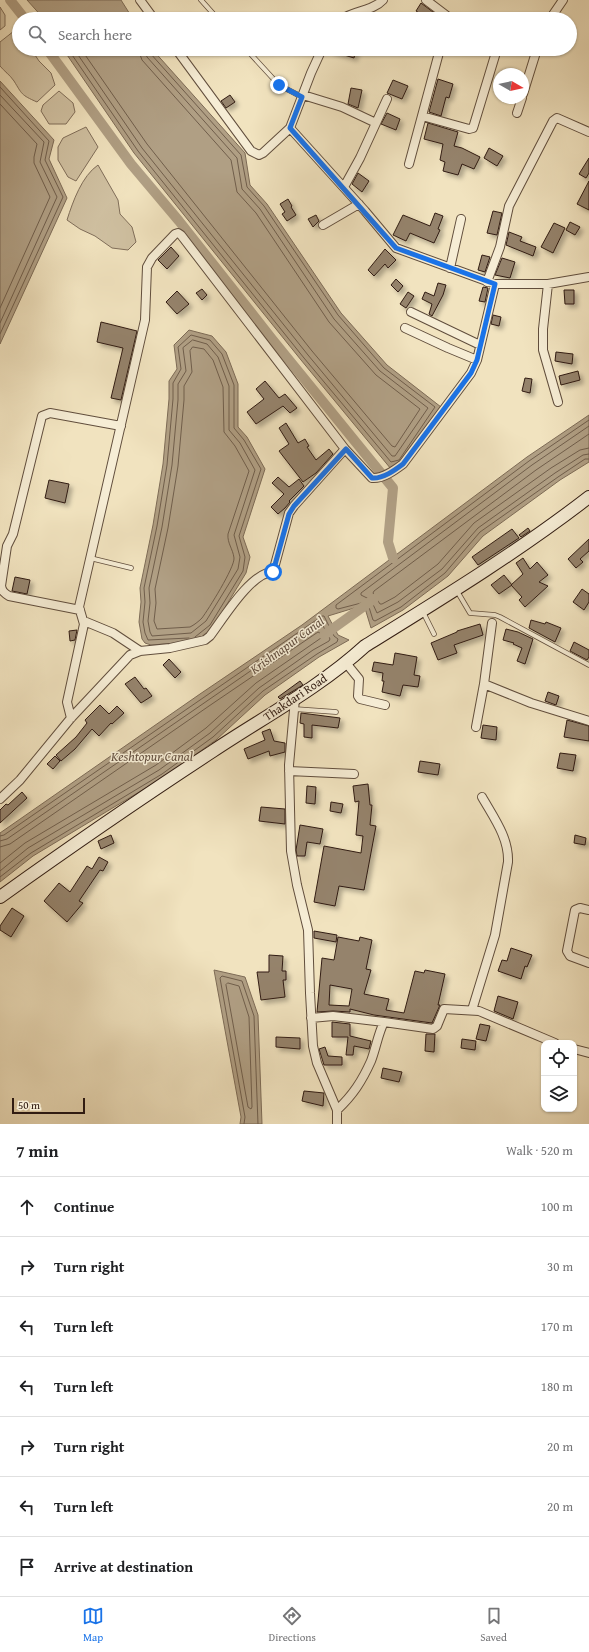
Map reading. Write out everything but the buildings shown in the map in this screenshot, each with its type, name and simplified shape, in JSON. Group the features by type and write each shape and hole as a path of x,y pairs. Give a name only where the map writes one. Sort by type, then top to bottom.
{"street":[{"path":"140,0 149,12"},
{"path":"356,12 379,5 383,0"},
{"path":"426,0 442,12"},
{"path":"555,12 563,0"},
{"path":"181,56 251,151 259,155 290,128 319,56"},
{"path":"409,164 438,56"},
{"path":"422,116 469,129 473,128 495,56"},
{"path":"529,75 535,56"},
{"path":"302,96 337,105 376,123"},
{"path":"344,187 360,158 386,99"},
{"path":"517,113 520,104"},
{"path":"71,718 67,702 84,621 80,610 90,558 145,320 147,267 152,258 175,234 178,233 181,235 346,449 369,477 376,479 394,471 403,464 471,373 477,360 491,283 509,206 553,121 557,118 589,132"},
{"path":"290,128 344,187 396,248 491,283 548,284 589,277"},
{"path":"323,225 359,204"},
{"path":"450,268 461,220"},
{"path":"548,284 543,329 544,350 558,402"},
{"path":"412,312 480,345"},
{"path":"405,328 477,360"},
{"path":"80,610 5,594 2,591 2,586 7,546 13,534 42,416 50,413 121,426"},
{"path":"0,799 20,780 71,718 130,656 140,651 170,648 200,642 210,636 238,598 258,578 264,574 273,572 289,514 294,506 346,449"},
{"name":"Thakdari Road","path":"0,897 65,850 213,751 294,704 365,646 500,562 550,528 589,497"},
{"path":"84,621 113,633 140,651"},
{"path":"476,727 484,684 492,623"},
{"path":"346,663 359,679 358,696 360,699 385,705"},
{"path":"484,684 531,703 589,721"},
{"path":"294,704 289,771 291,851 297,885 308,930 311,1018 315,1056 337,1110 337,1124"},
{"path":"289,771 354,774"},
{"path":"472,1010 495,935 509,851 502,831 482,797"},
{"path":"589,910 580,908 575,910 567,951 570,956 589,963"},
{"path":"311,1018 333,1016 432,1029 437,1026 444,1009 472,1010 489,1014 548,1040"},
{"path":"337,1110 351,1096 360,1083 371,1061 384,1022"},
{"path":"577,1050 589,1053"}],"lane":[{"path":"201,0 212,12"},
{"path":"252,56 279,85 302,96"},
{"path":"90,558 131,568"},
{"path":"456,589 470,613 495,615 500,617 589,664"},
{"path":"422,610 434,634"},
{"path":"294,704 336,712"}],"shaded area":[{"path":"0,7 5,15 5,26 0,30"},
{"path":"12,33 12,56 36,56 51,73 55,85 37,102 22,94 12,79 0,66 0,42"},
{"path":"59,91 73,103 75,112 66,124 49,124 41,111 43,105"},
{"path":"86,127 98,147 76,181 68,177 58,160 58,147 63,138"},
{"path":"98,165 118,200 120,214 132,227 136,242 128,250 112,248 95,236 80,229 67,220 75,197 83,182"}],"water":[{"path":"27,0 121,0 129,12 38,12"},
{"path":"68,56 158,56 245,153 250,185 267,204 341,313 387,365 441,407 402,462 391,469 134,153"},
{"path":"0,81 54,140 49,159 67,198 0,344"},
{"path":"189,330 212,336 226,352 238,384 238,427 247,437 265,469 243,537 250,557 246,573 213,627 203,637 177,643 151,645 145,643 142,639 139,622 141,602 140,588 153,525 163,464 169,399 169,381 177,369 174,345"},
{"name":"Keshtopur Canal","path":"589,415 589,462 560,480 483,536 448,576 403,610 371,628 364,605 328,616 338,635 349,640 319,657 265,695 216,740 164,777 33,856 0,882 0,833 302,625 527,457"},
{"path":"214,970 245,977 258,1015 262,1124 240,1124 241,1117"}],"waterway":[{"path":"10,0 19,12"},
{"path":"52,56 131,164 179,221 272,339 393,488 388,542 393,558"},
{"name":"Krishnapur Canal","path":"324,635 374,599"}],"route":[{"path":"273,572 289,514 294,506 346,449 369,477 372,478 376,479 394,471 403,464 471,373 477,360 495,284 396,248 365,211 290,128 302,97 279,85"}]}
